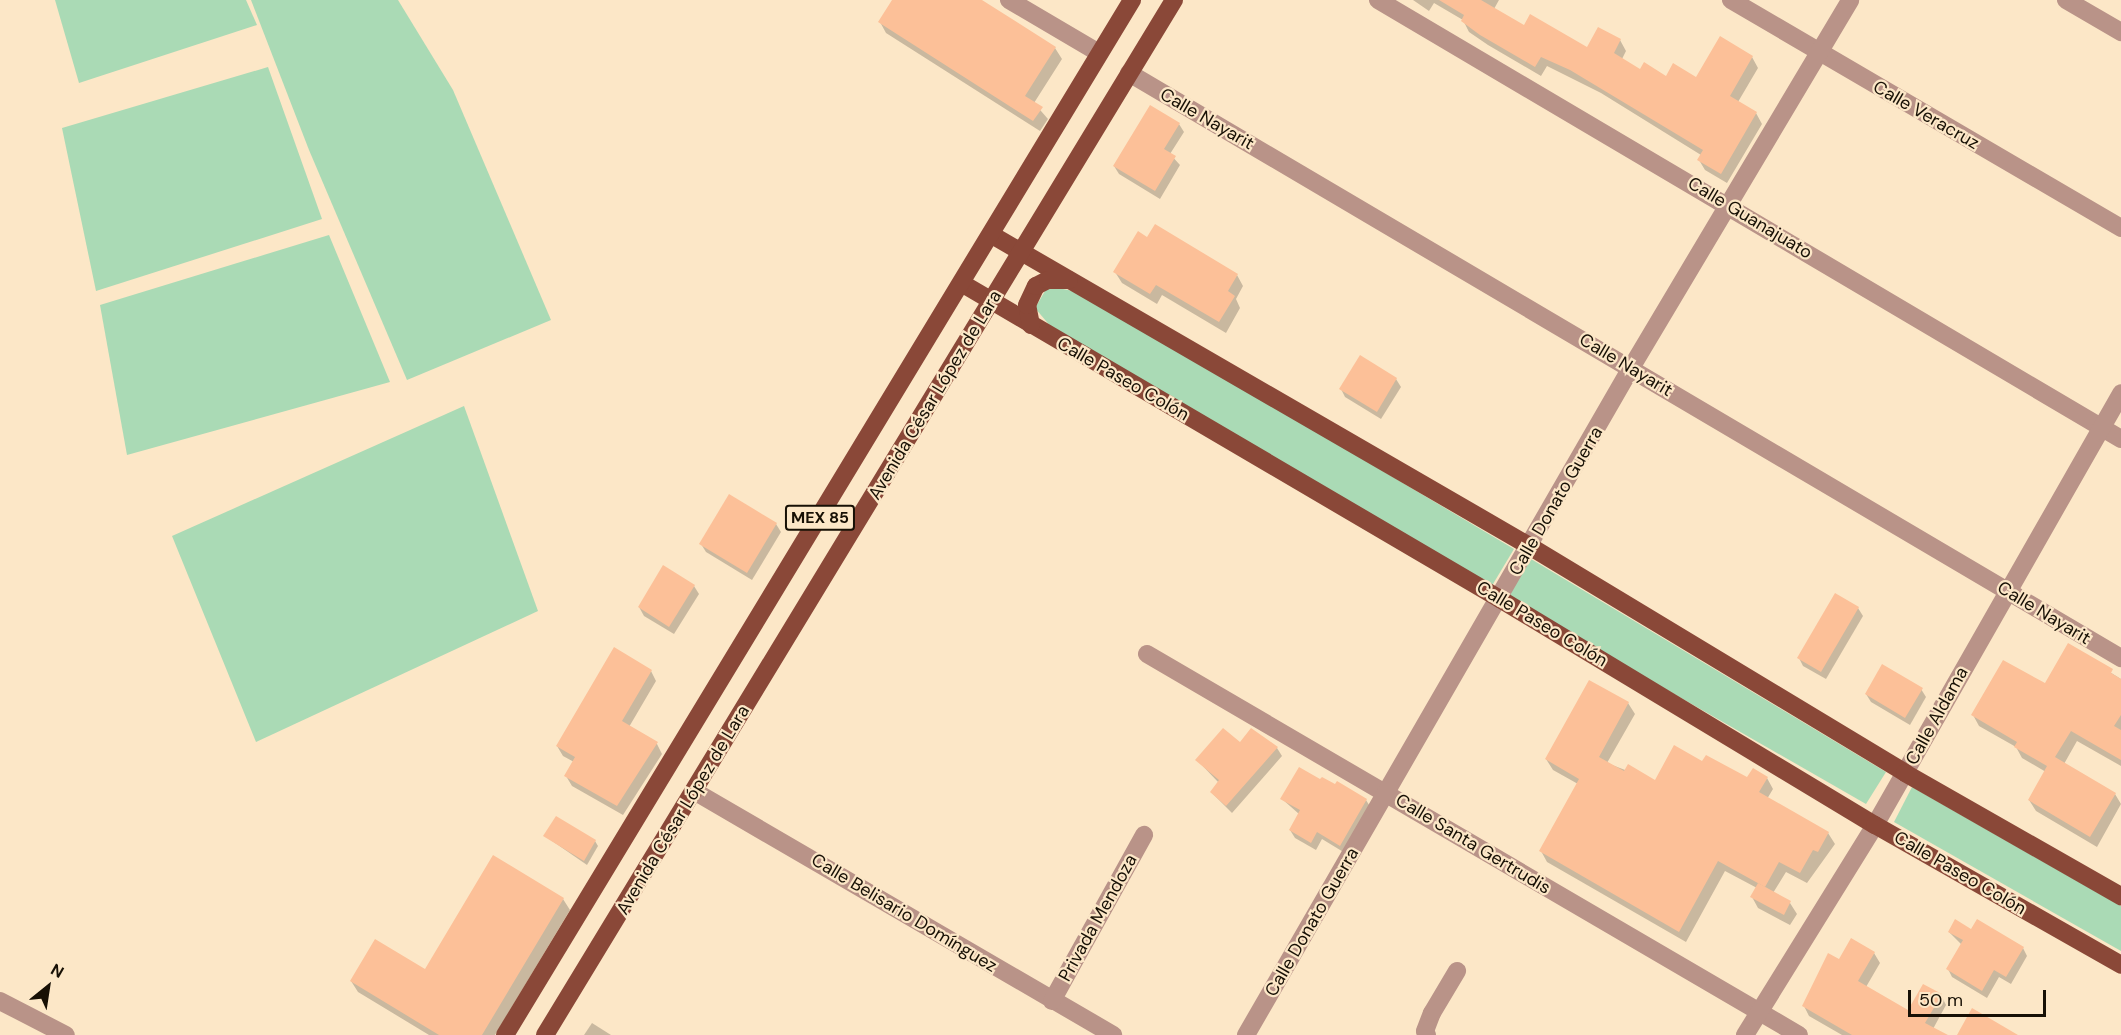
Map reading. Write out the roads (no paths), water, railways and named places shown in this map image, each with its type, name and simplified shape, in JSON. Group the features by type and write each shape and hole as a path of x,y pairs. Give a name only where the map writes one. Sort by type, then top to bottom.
{"main road":[{"name":"Avenida César López de Lara","path":"505,1035 963,284 1132,0"},
{"name":"Avenida César López de Lara","path":"545,1035 1174,0"},
{"path":"992,235 1531,547 1905,773 2121,896"},
{"path":"1031,326 1027,305 1036,286 1048,280 1071,280"},
{"name":"Calle Paseo Colón","path":"963,284 1031,326 1500,599 1875,825 2121,965"}],"street":[{"path":"1009,0 1099,53"},
{"name":"Calle Guanajuato","path":"1378,0 1729,205 2121,439"},
{"name":"Calle Veracruz","path":"1731,0 2121,228"},
{"name":"Calle Donato Guerra","path":"1246,1035 1531,547 1631,368 1850,0"},
{"path":"2066,0 2121,32"},
{"name":"Calle Nayarit","path":"1130,73 2121,658"},
{"name":"Calle Aldama","path":"1745,1035 1875,825 2006,590 2121,393"},
{"name":"Calle Santa Gertrudis","path":"1147,654 1387,792 1799,1035"},
{"name":"Calle Belisario Domínguez","path":"694,791 1113,1035"},
{"name":"Privada Mendoza","path":"1052,1001 1144,835"},
{"path":"1428,1035 1425,1031 1431,1013 1457,971"},
{"path":"0,1001 66,1035"}]}
